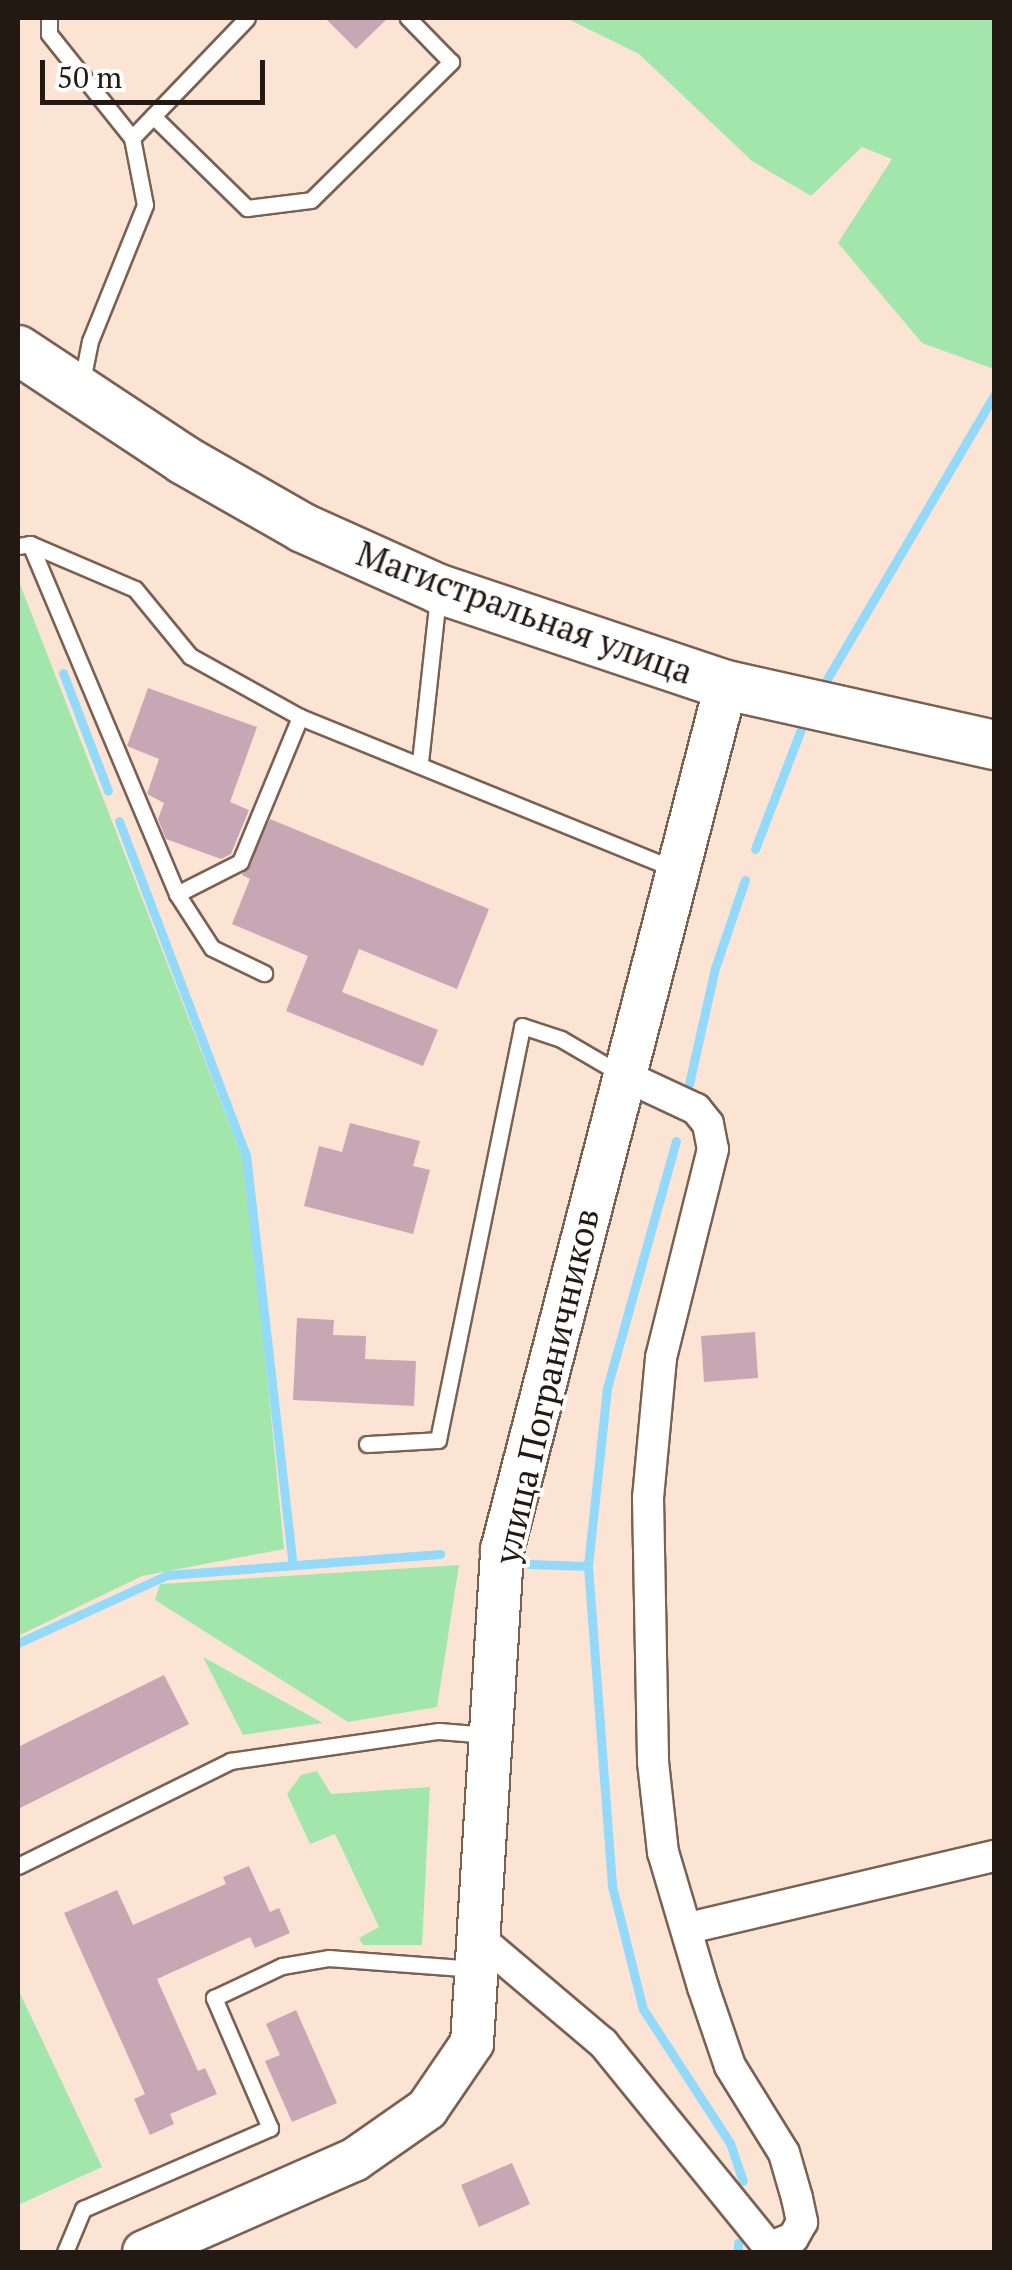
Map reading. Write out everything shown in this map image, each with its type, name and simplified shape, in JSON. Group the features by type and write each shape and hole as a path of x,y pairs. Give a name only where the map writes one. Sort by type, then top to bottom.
{"main road":[{"name":"Магистральная улица","path":"18,350 80,394 303,528 439,589 726,685 994,745"}],"street":[{"name":"улица Пограничников","path":"144,2252 354,2160 427,2110 472,2043 502,1550 621,1074 726,685"},
{"path":"480,1955 604,2043 772,2250 793,2238 802,2222 798,2198 784,2153 730,2066 663,1852 653,1762 648,1498 661,1358 712,1150 708,1124 696,1109 621,1074"},
{"path":"689,1928 994,1856"}],"lane":[{"path":"49,18 49,34 132,138 145,205 90,341 80,394"},
{"path":"132,138 247,18"},
{"path":"153,116 247,208 311,200 451,62 408,18"},
{"path":"24,545 135,589 190,656 300,717 420,762 678,870"},
{"path":"24,545 177,894 212,948 264,973"},
{"path":"420,762 439,589"},
{"path":"177,894 240,862 300,717"},
{"path":"367,1444 438,1440 522,1026 561,1038 621,1074"},
{"path":"18,1866 230,1761 439,1731 492,1735"},
{"path":"65,2252 84,2210 270,2128 214,1998 282,1966 329,1958 480,1955"}],"green space":[{"path":"566,18 994,18 994,369 922,343 838,243 892,159 862,147 811,196 752,161 639,54"},
{"path":"18,579 247,1169 284,1549 142,1576 18,1636"},
{"path":"459,1565 437,1707 348,1722 155,1600 160,1584"},
{"path":"203,1657 323,1723 243,1735"},
{"path":"317,1771 331,1794 430,1787 422,1945 363,1945 359,1938 379,1927 335,1834 310,1844 287,1794 301,1775"},
{"path":"18,1989 102,2167 18,2205"}],"building":[{"path":"325,18 388,18 356,49"},
{"path":"148,688 257,727 230,802 249,810 231,854 221,859 166,839 158,819 164,803 147,794 159,759 127,746"},
{"path":"270,819 489,909 457,989 359,949 342,992 438,1030 423,1066 286,1011 308,956 232,924 250,879 242,875"},
{"path":"350,1123 420,1141 413,1166 430,1170 413,1234 304,1206 319,1146 342,1152"},
{"path":"297,1318 334,1320 333,1335 366,1336 365,1359 416,1361 414,1406 293,1400"},
{"path":"755,1332 758,1378 704,1382 701,1336"},
{"path":"164,1675 189,1724 18,1809 18,1747"},
{"path":"249,1866 270,1912 279,1908 290,1933 255,1948 250,1937 157,1979 198,2071 205,2068 217,2094 170,2114 174,2124 150,2135 134,2099 145,2094 64,1913 117,1890 133,1925 226,1884 223,1877"},
{"path":"296,2010 337,2103 292,2122 265,2061 280,2055 266,2024"},
{"path":"512,2163 530,2204 479,2227 461,2185"}],"waterway":[{"path":"827,679 994,396"},
{"path":"63,673 108,791"},
{"path":"755,849 801,729"},
{"path":"119,821 246,1155 293,1565"},
{"path":"689,1084 715,968 745,880"},
{"path":"676,1141 607,1388 588,1566 612,1886 643,2009 730,2143 743,2181"},
{"path":"18,1643 167,1575 440,1554"},
{"path":"528,1564 588,1566"},
{"path":"738,2243 738,2252"}]}
